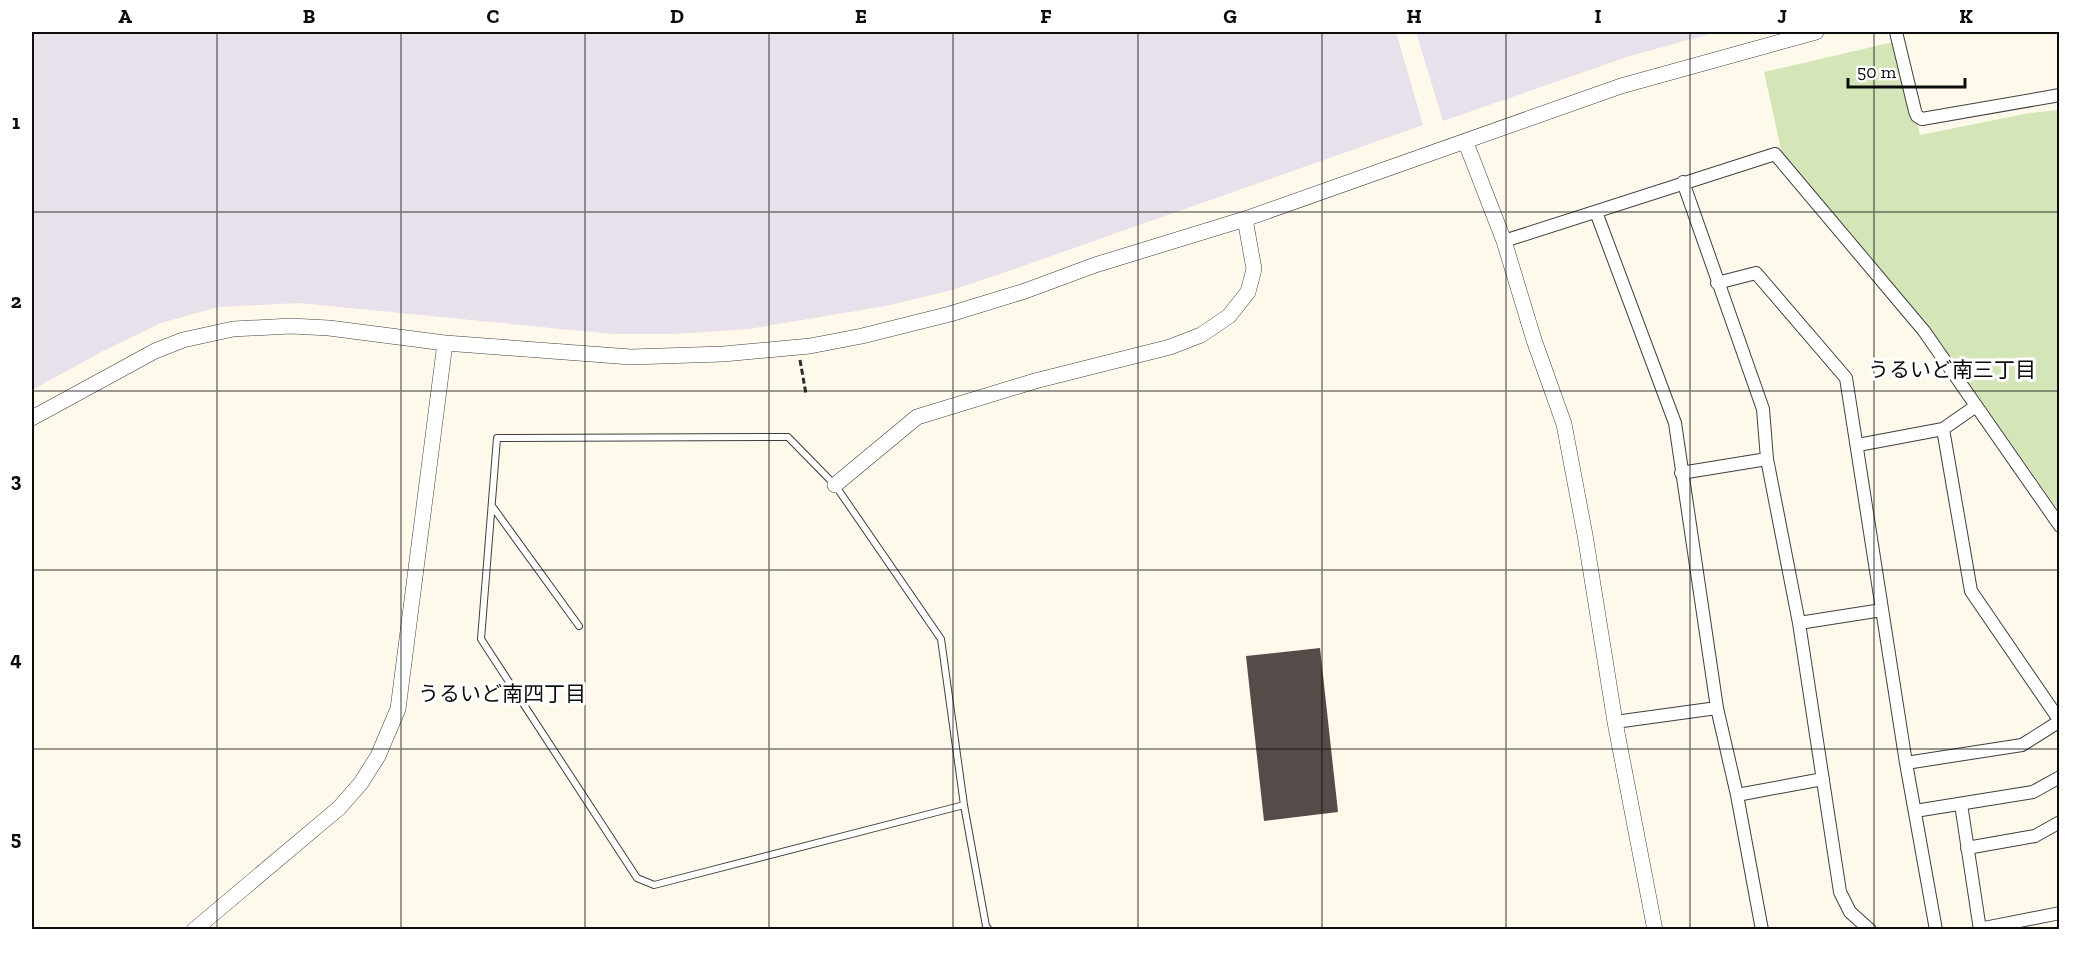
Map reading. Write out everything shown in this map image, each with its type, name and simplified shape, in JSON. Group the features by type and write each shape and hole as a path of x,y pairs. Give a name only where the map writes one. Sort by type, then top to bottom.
{"street":[{"path":"32,418 155,351 183,339 233,329 291,326 329,328 445,343 631,357 723,354 862,336 950,314 1025,291 1095,265 1245,219 1621,86 1816,32"},
{"path":"1896,32 1917,116 1922,119 2060,95"},
{"path":"1466,142 1504,241 1534,340 1564,424 1585,535 1615,722 1655,930"},
{"path":"1504,241 1775,154 1924,331 2060,526"},
{"path":"1683,182 1762,409 1767,459 1799,623 1840,892 1850,912 1870,930"},
{"path":"1596,212 1675,423 1717,708 1737,795 1762,930"},
{"path":"835,485 917,417 1035,381 1170,347 1201,335 1229,316 1248,292 1254,269 1245,219"},
{"path":"1718,283 1756,273 1846,378 1906,763 1936,930"},
{"path":"194,930 339,808 361,783 390,732 398,709 445,343"},
{"path":"1858,445 1943,429 1976,406"},
{"path":"1906,763 2022,745 2060,721 1971,591 1943,429"},
{"path":"1681,473 1767,459"},
{"path":"1799,623 1882,610"},
{"path":"1615,722 1717,708"},
{"path":"1915,811 2033,792 2060,777"},
{"path":"1737,795 1823,779"},
{"path":"1961,804 1979,929 2060,913"},
{"path":"1967,848 2035,836 2060,822"}],"lane":[{"path":"964,805 654,885 637,878 481,639 497,438 788,437 835,485 942,639 964,805 986,926 989,930"},
{"path":"492,505 579,626"}],"path":[{"path":"797,346 806,394"}],"shaded area":[{"path":"32,32 1396,32 1423,125 1003,273 952,290 886,306 749,329 674,334 613,334 299,303 218,307 161,323 103,351 32,390"},
{"path":"1416,32 1717,32 1630,56 1443,121"}],"green space":[{"path":"1898,41 1920,135 2029,113 2059,110 2059,511 1928,326 1782,154 1764,72"}],"building":[{"path":"1320,648 1338,812 1264,821 1246,656"}],"district":[{"name":"うるいど南三丁目","path":"1952,370"},
{"name":"うるいど南四丁目","path":"502,694"}]}
